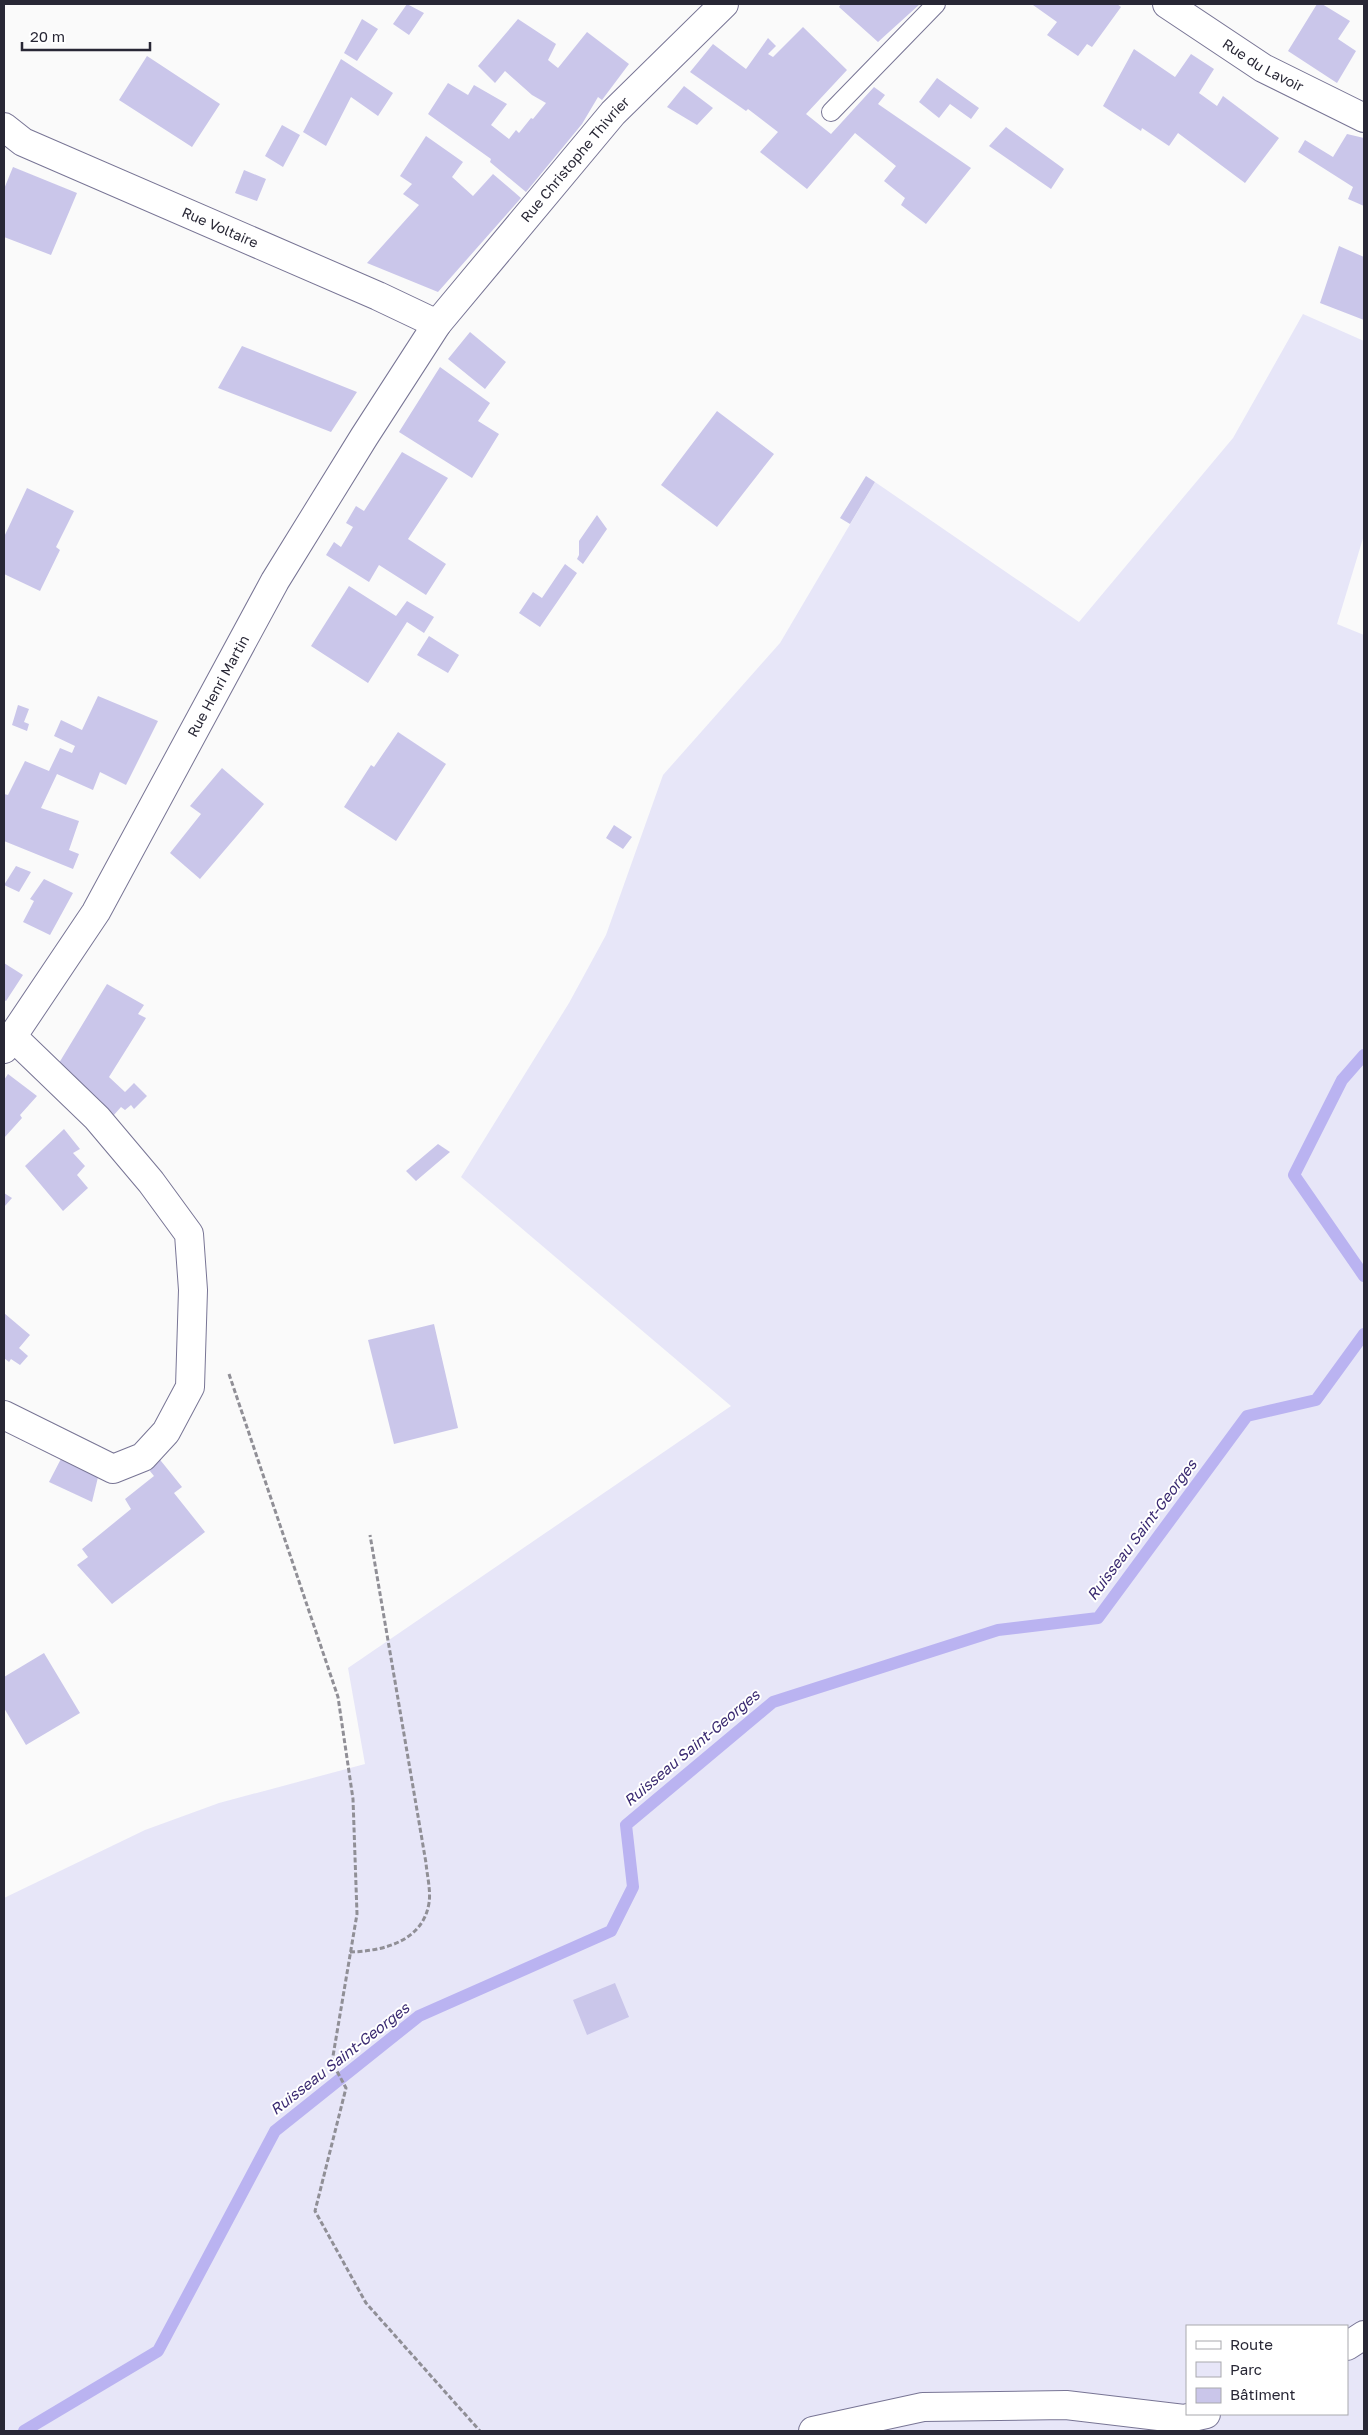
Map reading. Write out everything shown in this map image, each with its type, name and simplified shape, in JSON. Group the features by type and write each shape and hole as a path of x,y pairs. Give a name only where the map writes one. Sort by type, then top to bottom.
{"street":[{"name":"Rue Christophe Thivrier","path":"437,324 613,113 724,4"},
{"name":"Rue du Lavoir","path":"1167,4 1263,68 1364,118"},
{"name":"Rue Voltaire","path":"4,127 23,142 378,296 437,324"},
{"name":"Rue Henri Martin","path":"8,1043 96,912 275,581 437,324"},
{"path":"4,1415 113,1469 143,1457 166,1432 190,1387 194,1290 189,1234 151,1182 97,1118 8,1043"},
{"path":"1348,2345 1364,2335"},
{"path":"813,2431 923,2406 1066,2406 1184,2420 1202,2415"}],"lane":[{"path":"831,112 936,4"}],"path":[{"path":"226,1366 338,1697 353,1799 357,1914 332,2062 346,2088 315,2212 366,2302 480,2431"},
{"path":"350,1952 370,1951 397,1944 418,1930 429,1902 426,1863 370,1535"}],"green space":[{"path":"1303,314 1364,341 1364,535 1337,624 1364,635 1364,2431 4,2431 4,1898 145,1830 219,1803 365,1764 348,1668 731,1406 461,1177 569,1003 606,935 663,775 780,643 875,482 1079,622 1233,438"}],"building":[{"path":"407,4 424,13 409,35 393,24"},
{"path":"841,4 920,4 878,42 839,7"},
{"path":"1117,4 1121,7 1092,47 1087,44 1078,56 1047,35 1057,22 1033,5"},
{"path":"1317,4 1322,4 1350,21 1338,39 1356,51 1337,83 1288,51"},
{"path":"362,19 378,29 357,61 344,53"},
{"path":"518,19 556,44 548,60 558,68 587,32 629,64 602,100 598,97 582,124 526,192 490,162 491,159 428,114 448,83 468,95 474,85 507,104 491,125 509,139 516,130 519,133 531,118 533,119 546,103 532,95 505,71 495,83 478,66"},
{"path":"803,27 847,70 806,114 831,134 874,87 885,95 878,104 971,168 926,224 901,205 905,198 884,181 896,166 855,133 807,189 760,152 778,132 748,109 746,111 690,72 713,44 746,69 768,38 776,46 768,54 773,57"},
{"path":"1134,49 1175,77 1191,54 1214,69 1199,93 1217,106 1223,96 1279,138 1245,183 1178,133 1169,146 1142,128 1141,131 1103,106"},
{"path":"147,56 220,104 192,147 119,100"},
{"path":"341,59 393,93 378,116 351,97 326,146 303,132"},
{"path":"937,78 979,108 971,119 950,104 939,118 919,102"},
{"path":"684,86 713,108 697,125 667,107"},
{"path":"282,125 300,135 283,167 265,156"},
{"path":"1006,127 1064,169 1051,189 989,146"},
{"path":"1347,134 1364,138 1364,206 1348,199 1353,187 1298,152 1305,140 1333,157"},
{"path":"426,136 463,162 452,177 473,196 493,174 521,198 438,292 367,263 419,205 403,194 412,184 400,176"},
{"path":"13,167 77,193 51,255 4,237 4,189"},
{"path":"244,170 266,179 257,201 235,193"},
{"path":"1339,246 1364,257 1364,320 1320,303"},
{"path":"470,332 506,362 485,389 448,359"},
{"path":"242,346 357,392 331,432 218,388"},
{"path":"440,367 490,403 478,421 499,434 472,478 399,432"},
{"path":"717,411 774,454 717,527 661,485"},
{"path":"402,452 448,478 408,539 446,564 426,595 379,565 369,582 326,555 334,542 341,547 353,527 346,523 356,506 364,511"},
{"path":"866,476 875,482 850,524 840,518"},
{"path":"27,488 74,511 56,547 60,550 40,591 4,574 4,537"},
{"path":"597,515 607,529 583,564 577,559 579,555 579,541"},
{"path":"565,564 577,573 540,627 519,613 533,592 542,598"},
{"path":"349,586 396,616 407,601 434,617 424,633 407,622 368,683 311,646"},
{"path":"429,636 459,655 448,673 417,655"},
{"path":"98,696 158,721 126,785 100,772 93,790 57,774 41,808 79,821 69,850 79,854 73,869 4,841 4,794 8,795 25,761 49,771 60,748 72,753 75,746 54,736 61,720 82,730"},
{"path":"18,705 29,709 24,722 29,724 27,731 12,725"},
{"path":"398,732 446,764 396,841 344,807 371,765 374,767"},
{"path":"222,768 264,804 200,879 170,853 201,814 190,806"},
{"path":"614,825 632,837 623,849 606,838"},
{"path":"16,866 31,872 19,892 4,885"},
{"path":"44,879 73,893 50,935 23,922 34,901 30,899"},
{"path":"4,963 23,975 6,1001 4,1000"},
{"path":"107,984 144,1005 138,1014 146,1018 109,1077 125,1092 134,1083 147,1096 134,1109 131,1105 125,1110 121,1107 113,1116 59,1063"},
{"path":"8,1074 37,1096 20,1115 22,1118 4,1138 4,1080"},
{"path":"64,1129 80,1149 73,1153 85,1166 77,1175 88,1188 63,1211 25,1166"},
{"path":"438,1144 450,1152 416,1181 406,1171"},
{"path":"4,1193 12,1198 4,1207"},
{"path":"4,1313 30,1335 19,1348 28,1356 20,1365 11,1359 9,1362 4,1358"},
{"path":"434,1324 458,1428 394,1444 368,1340"},
{"path":"64,1453 99,1473 92,1502 49,1482"},
{"path":"157,1456 182,1487 174,1493 205,1532 112,1604 77,1565 88,1557 82,1549 131,1509 125,1499 154,1476 145,1465"},
{"path":"44,1653 80,1713 26,1745 4,1708 4,1677"},
{"path":"615,1983 629,2017 587,2035 573,2000"}],"waterway":[{"name":"Ruisseau Saint-Georges","path":"1364,1055 1342,1080 1294,1175 1364,1276"},
{"name":"Ruisseau Saint-Georges","path":"24,2431 158,2351 275,2131 419,2016 611,1931 633,1887 626,1825 773,1702 998,1630 1098,1618 1247,1416 1316,1400 1364,1334"}]}
